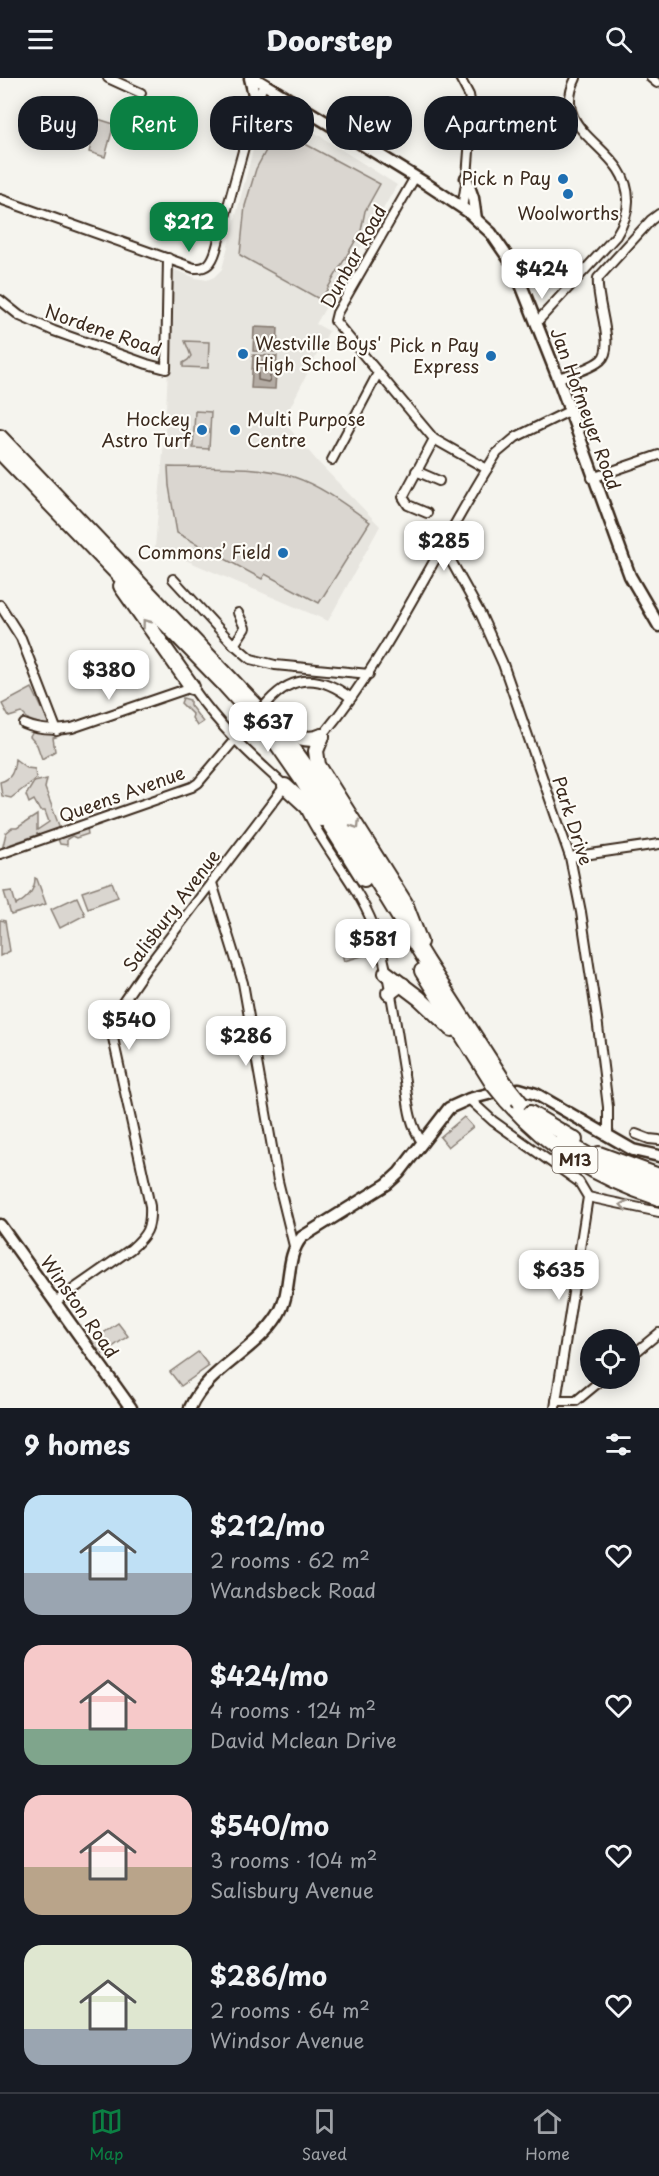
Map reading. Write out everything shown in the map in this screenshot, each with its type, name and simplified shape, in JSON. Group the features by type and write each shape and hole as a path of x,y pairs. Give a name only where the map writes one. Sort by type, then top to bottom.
{"highway":[{"name":"M13","path":"0,437 269,734 333,828 463,1038 499,1083 563,1141 620,1174 659,1188"},
{"name":"M13","path":"0,452 107,555 282,732 310,772 426,961 499,1083 506,1100 533,1128 573,1159 617,1184 659,1198"},
{"path":"107,555 138,612 192,687"},
{"path":"107,555 174,612 283,726 303,739 322,736"},
{"path":"322,736 316,752 318,765 405,903 415,923 426,961"},
{"path":"285,786 333,828"},
{"path":"386,973 420,998 463,1038"},
{"path":"389,993 403,985"},
{"path":"530,1113 596,1153 659,1176"},
{"path":"573,1159 611,1185 659,1203"}],"street":[{"path":"108,78 126,82 141,93"},
{"path":"460,78 472,105 462,208"},
{"path":"536,323 616,236 623,224 628,206 627,188 618,167 583,132 573,117 569,98 576,78"},
{"path":"256,80 256,96"},
{"name":"Jan Hofmeyer Road","path":"256,80 416,177 462,208 491,233 511,262 536,323 630,576 659,626"},
{"path":"0,199 198,268 207,267 212,261 243,150"},
{"name":"Dunbar Road","path":"416,177 335,318 338,327 434,439 487,469"},
{"path":"466,178 476,219"},
{"path":"558,378 591,365 601,360 606,354 598,278 604,269 659,214"},
{"name":"Nordene Road","path":"0,300 15,313 45,327 166,369 168,258"},
{"path":"332,460 378,373"},
{"path":"322,736 369,674 501,448 511,440 569,411"},
{"path":"427,513 408,505 403,499 403,494 434,439"},
{"path":"592,478 659,454"},
{"path":"416,471 439,481"},
{"name":"Park Drive","path":"442,550 450,559 476,606 503,664 570,857 597,1018 609,1120 608,1136"},
{"path":"173,579 234,645 251,659 267,664 369,674"},
{"path":"0,605 21,638 57,731"},
{"path":"234,645 245,628 238,613"},
{"name":"Queens Avenue","path":"0,854 190,788 198,783 268,702 288,685 311,680 332,686 351,698"},
{"path":"24,724 38,729 57,731 72,728 192,687 213,717 234,740 285,786"},
{"name":"Salisbury Avenue","path":"55,1302 131,1249 141,1240 150,1226 150,1206 112,1033 118,1009 285,786"},
{"path":"302,802 367,911 377,935 386,973 408,1103 414,1126 422,1142"},
{"path":"570,857 659,844"},
{"path":"190,1408 204,1385 251,1347 279,1313 287,1290 294,1246 278,1181 243,983 212,883"},
{"path":"294,1246 302,1236 387,1184 399,1173 449,1108 469,1099 504,1090 525,1090 542,1096 641,1153 659,1155"},
{"path":"469,1099 484,1114 579,1182 588,1197 556,1405 576,1401 591,1389"},
{"path":"595,1127 609,1120"},
{"path":"636,1134 659,1140"},
{"path":"588,1197 659,1212"},
{"name":"Winston Road","path":"0,1225 131,1408"},
{"path":"640,1349 659,1333"}],"shaded area":[{"path":"98,119 110,123 110,139 105,157 89,152 90,150 98,150"},
{"name":"Westville Boys' High School","path":"314,132 326,140 326,150 342,150 397,185 316,324 329,331 283,421 318,462 380,526 328,621 155,547 165,429 173,269 207,280 222,269 253,150 314,150"},
{"path":"314,149 380,184 365,211 361,231 321,300 240,255 245,206 256,169 266,150"},
{"path":"185,341 209,342 208,368 183,367 183,363 191,356"},
{"name":"Hockey Astro Turf","path":"195,411 211,412 209,449 193,448"},
{"name":"Commons’ Field","path":"168,467 232,467 264,470 294,477 333,496 370,522 319,603 265,574 262,579 177,533"},
{"path":"32,688 51,727 29,720 22,713 9,717 2,704"},
{"path":"183,698 190,700 190,705 203,722 197,726 192,718 193,715 181,703"},
{"path":"34,730 49,732 56,737 53,738 55,751 42,759 37,745 30,737"},
{"path":"15,759 27,768 35,769 36,779 11,798 2,796 0,782 12,774"},
{"path":"47,779 45,788 61,831 43,838 37,833 37,835 11,844 8,850 2,850 6,833 12,828 17,828 37,815 37,830 49,822 45,811 40,811 34,800 29,803 26,795 34,782"},
{"path":"87,828 88,834 76,838 72,836 67,839 67,845 60,844 58,839"},
{"path":"35,878 46,904 11,915 4,892 12,891 16,905 30,894"},
{"path":"112,882 118,897 88,908 82,892"},
{"path":"77,897 85,915 60,928 51,909"},
{"path":"0,920 5,921 10,951 0,956"},
{"path":"369,939 373,953 344,961 340,947"},
{"path":"464,1117 473,1127 448,1147 440,1137"},
{"path":"118,1323 128,1336 101,1355 92,1341"},
{"path":"198,1352 209,1366 181,1386 170,1372"}],"water":[{"path":"254,327 278,328 277,352 253,351"},
{"path":"253,355 277,356 275,389 251,388"}],"place":[{"name":"Pick n Pay","path":"563,179"},
{"name":"Woolworths","path":"568,194"},
{"name":"Westville Boys' High School","path":"243,354"},
{"name":"Pick n Pay Express","path":"491,356"},
{"name":"Hockey Astro Turf","path":"202,430"},
{"name":"Multi Purpose Centre","path":"235,430"},
{"name":"Commons’ Field","path":"283,553"}]}
